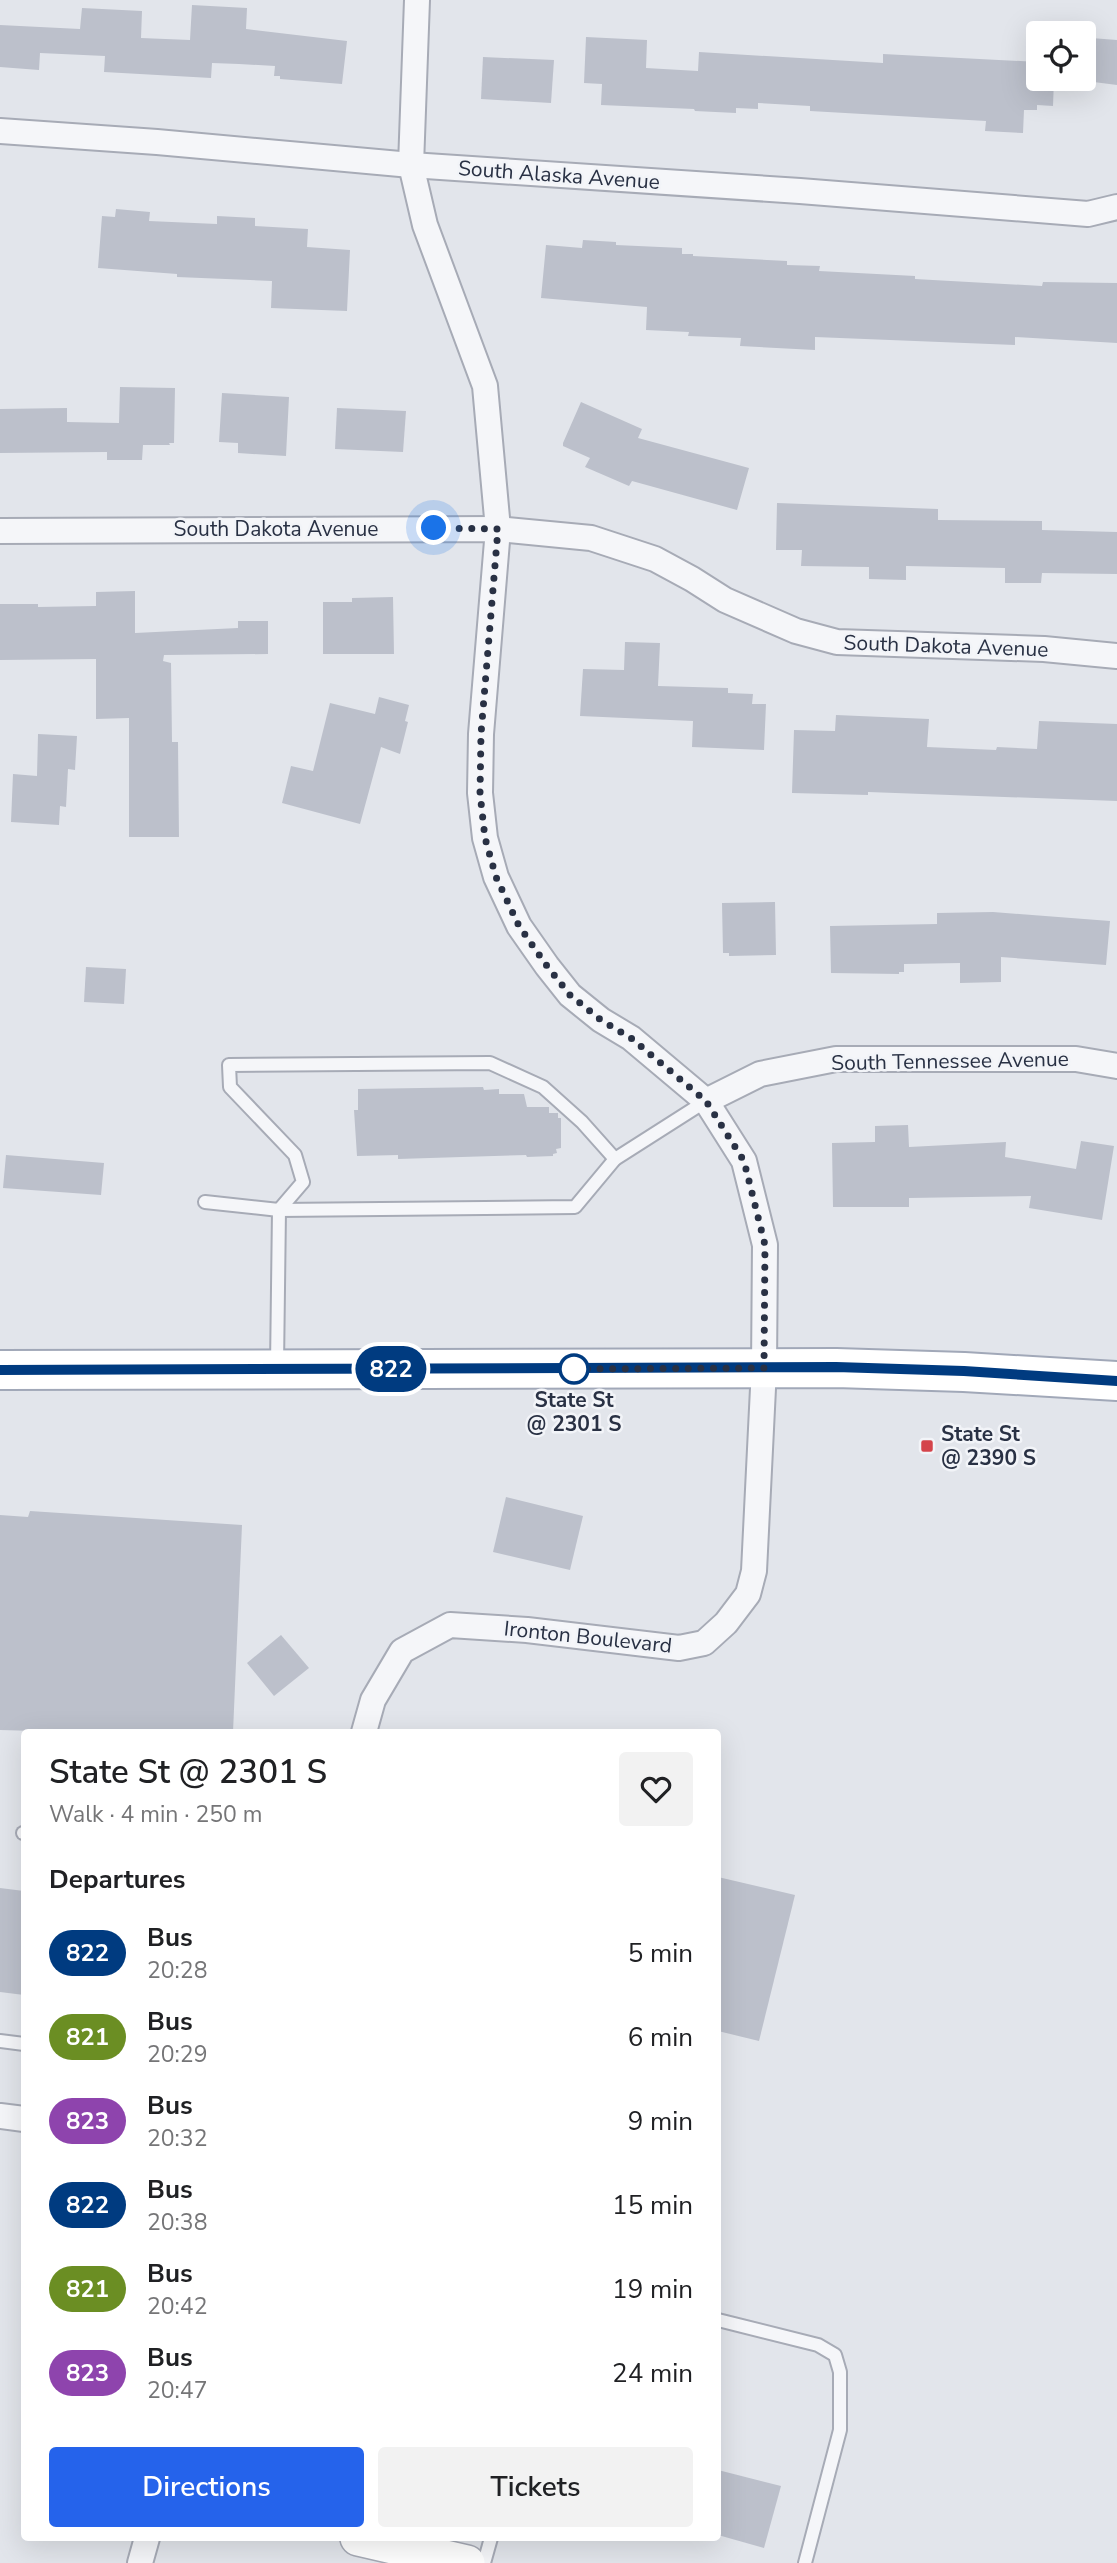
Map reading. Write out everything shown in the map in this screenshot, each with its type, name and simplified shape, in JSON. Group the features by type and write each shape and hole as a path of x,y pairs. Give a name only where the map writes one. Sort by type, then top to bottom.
{"main road":[{"path":"0,1370 764,1368 964,1371 1117,1381"}],"street":[{"name":"Ironton Boulevard","path":"365,1729 373,1700 402,1651 450,1625 527,1630 679,1648 704,1643 726,1623 748,1594 754,1571 764,1368 765,1245 744,1161 706,1101 631,1038 601,1020 570,995 519,926 496,877 485,838 480,793 481,734 498,529 485,386 425,225 411,165 417,0"},
{"name":"South Alaska Avenue","path":"0,131 411,165 800,191 1088,214 1117,207"},
{"name":"South Dakota Avenue","path":"0,531 498,529 591,538 655,559 725,600 796,631 837,642 1044,649 1117,656"},
{"name":"South Tennessee Avenue","path":"706,1101 760,1074 836,1059 1076,1059 1117,1066"},
{"path":"0,2116 21,2119"},
{"path":"140,2563 146,2541"},
{"path":"371,2541 467,2563"}],"lane":[{"path":"276,1369 279,1210 303,1182 295,1155 230,1087 229,1065 491,1063 543,1087 582,1122 615,1160"},
{"path":"205,1202 279,1210 575,1207 615,1160 706,1101"},
{"path":"0,2041 21,2044"},
{"path":"721,2321 818,2345 835,2355 841,2372 840,2430 805,2563"},
{"path":"484,2563 490,2541"}],"building":[{"path":"192,5 247,8 246,29 347,41 342,84 280,79 280,76 274,76 275,66 239,64 212,63 211,78 104,72 105,56 40,53 39,70 0,67 0,25 80,29 82,8 142,11 141,38 190,40"},
{"path":"586,37 647,40 646,68 698,71 699,52 883,63 883,54 1026,61 1026,91 1054,91 1053,106 1037,105 1037,110 1024,110 1023,133 985,131 986,121 810,111 810,106 758,103 758,109 736,108 736,113 601,105 602,84 584,83"},
{"path":"1096,38 1117,40 1117,85 1096,82"},
{"path":"483,57 554,60 551,103 481,99"},
{"path":"116,209 150,212 149,221 217,224 217,216 255,218 255,226 308,229 307,247 350,250 347,311 271,308 272,281 177,277 177,274 98,268 102,216 115,217"},
{"path":"583,240 616,242 616,245 682,248 682,254 693,256 787,261 787,265 820,266 819,271 915,276 915,279 1042,286 1043,282 1117,283 1117,343 1015,337 1015,345 815,337 815,350 740,346 741,338 688,336 689,332 646,330 647,307 541,298 546,245 582,248"},
{"path":"120,387 175,388 174,443 143,445 142,460 107,460 107,452 0,453 0,409 67,408 67,422 119,423"},
{"path":"222,393 289,397 286,456 238,453 238,443 219,442"},
{"path":"581,402 642,429 638,438 749,468 737,510 632,481 629,486 585,467 590,458 563,446"},
{"path":"337,408 406,411 403,452 335,449"},
{"path":"777,503 938,509 938,520 1042,521 1042,530 1117,532 1117,574 1042,573 1041,583 1005,583 1005,568 906,566 906,580 869,579 869,567 801,566 802,550 776,550"},
{"path":"135,591 135,633 238,628 238,621 268,621 268,654 164,655 163,661 171,663 172,742 178,742 179,837 129,837 129,718 96,719 96,659 0,660 0,604 38,604 38,607 96,606 96,592"},
{"path":"393,597 394,654 323,654 323,602"},
{"path":"625,642 660,643 658,686 728,688 728,693 753,694 752,704 766,704 764,750 692,747 693,721 580,716 583,669 624,670"},
{"path":"379,697 409,705 405,721 408,722 400,754 381,747 360,824 282,803 291,766 313,771 330,703 375,714"},
{"path":"836,715 929,719 927,747 996,750 997,747 1037,749 1039,721 1117,724 1117,801 868,792 868,795 792,793 794,730 835,731"},
{"path":"38,734 77,736 75,770 68,769 66,807 60,806 59,825 11,822 13,774 37,776"},
{"path":"775,902 776,955 729,956 729,953 723,953 722,903"},
{"path":"993,912 1110,921 1106,965 1001,957 1001,982 960,983 960,963 904,964 904,972 899,974 831,973 830,926 937,924 937,913"},
{"path":"86,967 126,969 124,1004 84,1002"},
{"path":"483,1087 484,1090 499,1089 499,1094 524,1094 527,1107 549,1107 549,1113 558,1113 558,1118 561,1118 561,1148 556,1149 557,1153 553,1156 527,1157 398,1159 398,1155 357,1156 354,1110 358,1110 358,1089"},
{"path":"908,1125 909,1147 1006,1142 1005,1157 1076,1169 1081,1141 1114,1146 1102,1220 1029,1208 1031,1196 909,1198 909,1207 833,1207 832,1143 875,1142 875,1126"},
{"path":"6,1155 104,1163 101,1195 3,1188"},
{"path":"506,1497 583,1516 570,1570 493,1552"},
{"path":"30,1511 242,1525 233,1729 0,1730 0,1515 28,1517"},
{"path":"281,1635 309,1668 274,1696 247,1663"},
{"path":"721,1878 795,1895 759,2041 721,2032"},
{"path":"0,1888 21,1891 21,1995 0,1992"},
{"path":"721,2471 781,2486 764,2548 721,2536"}],"bus line":[{"name":"822","path":"0,1370 836,1367 964,1371 1117,1381"}],"place":[{"name":"State St @ 2301 S","path":"574,1369"},
{"name":"State St @ 2390 S","path":"927,1446"}],"route":[{"path":"434,528 498,529 481,734 480,793 485,838 496,877 519,926 570,995 601,1020 631,1038 706,1101 744,1161 765,1245 764,1368 574,1369"}]}
